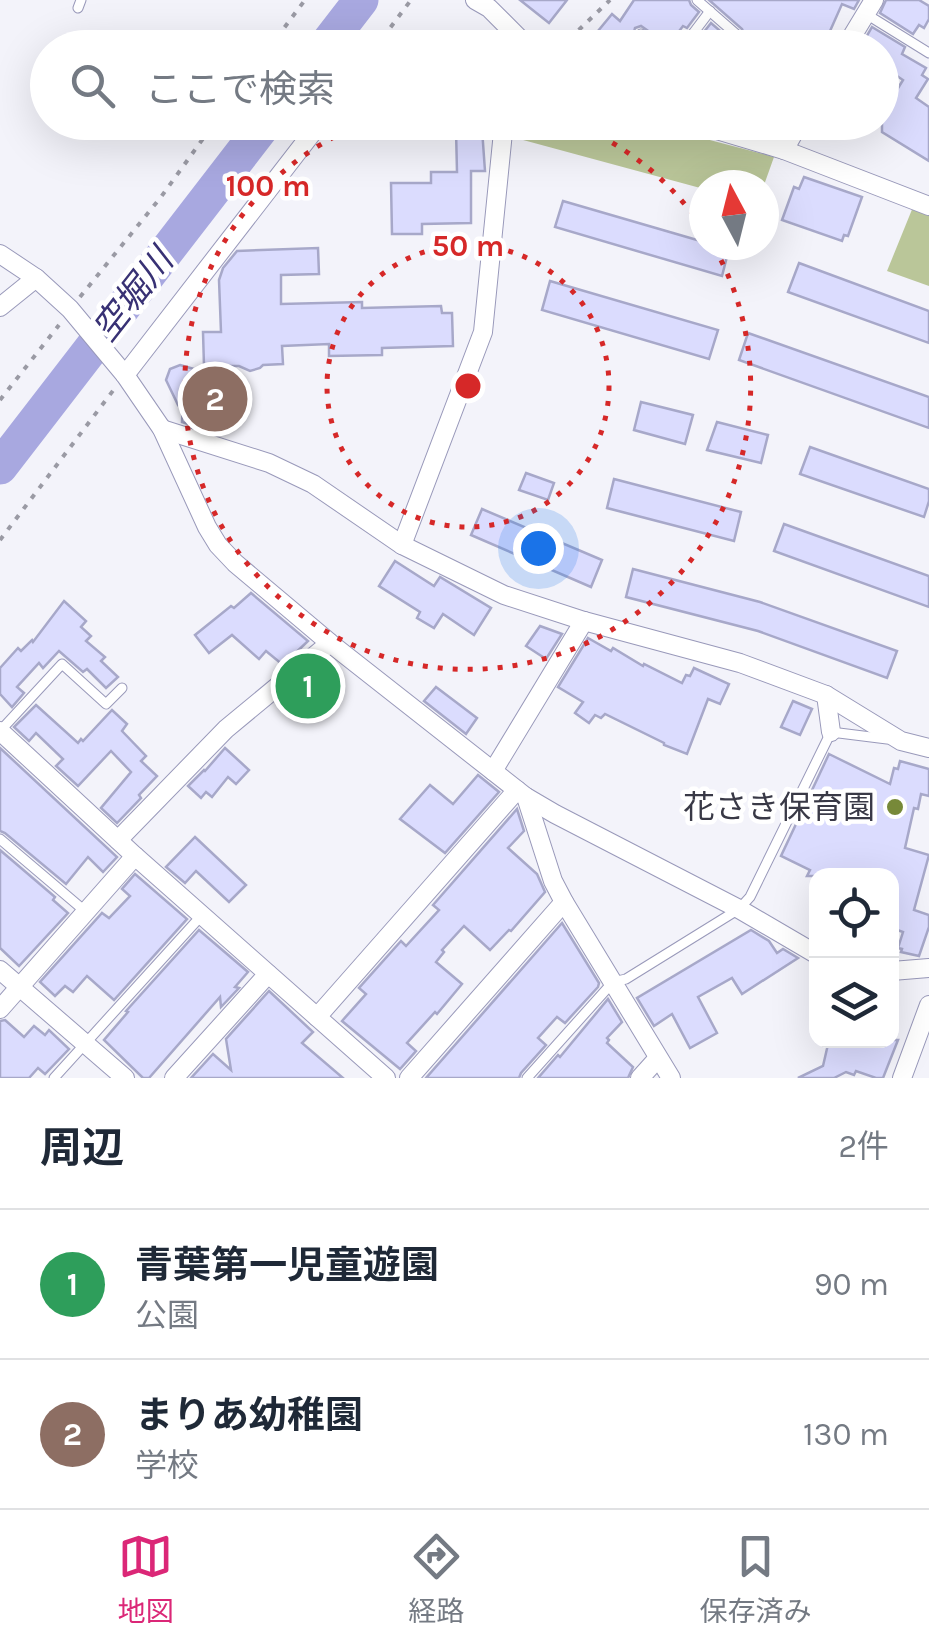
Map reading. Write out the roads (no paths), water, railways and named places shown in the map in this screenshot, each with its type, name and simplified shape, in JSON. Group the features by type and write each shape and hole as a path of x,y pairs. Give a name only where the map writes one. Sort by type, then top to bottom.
{"street":[{"path":"475,0 511,30"},
{"path":"856,30 870,7"},
{"path":"123,372 307,140"},
{"path":"402,545 483,332 502,140"},
{"path":"750,140 929,206"},
{"path":"784,150 790,140"},
{"path":"0,254 36,278 70,309 123,372 162,429 207,527 235,563 330,643 522,793 809,950"},
{"path":"0,306 36,278"},
{"path":"162,429 269,462 313,484 402,545 504,596 740,663 826,695 901,741 929,748"},
{"path":"493,770 584,621"},
{"path":"118,840 226,730 330,643"},
{"path":"826,695 830,732"},
{"path":"0,730 135,856 386,1078"},
{"path":"522,793 553,881 671,1078"},
{"path":"317,1017 522,793"},
{"path":"0,1009 135,856"},
{"path":"409,1078 564,902"},
{"path":"899,970 929,968"},
{"path":"0,970 124,1078"},
{"path":"174,1078 268,974"},
{"path":"902,1078 929,1005"},
{"path":"640,1078 658,1058"}],"lane":[{"path":"698,0 731,30"},
{"path":"870,7 929,53"},
{"path":"696,30 710,11"},
{"path":"0,730 62,664 106,704 122,688"},
{"path":"527,1078 612,982 626,978 739,909 750,897 830,732 901,741"},
{"path":"0,839 86,912"},
{"path":"54,1078 202,915"}],"waterway":[{"name":"空堀川","path":"338,30 361,0"},
{"name":"空堀川","path":"0,467 252,140"}],"place":[{"name":"まりあ幼稚園","path":"215,399"},
{"name":"青葉第一児童遊園","path":"308,686"},
{"name":"花さき保育園","path":"895,807"}]}
